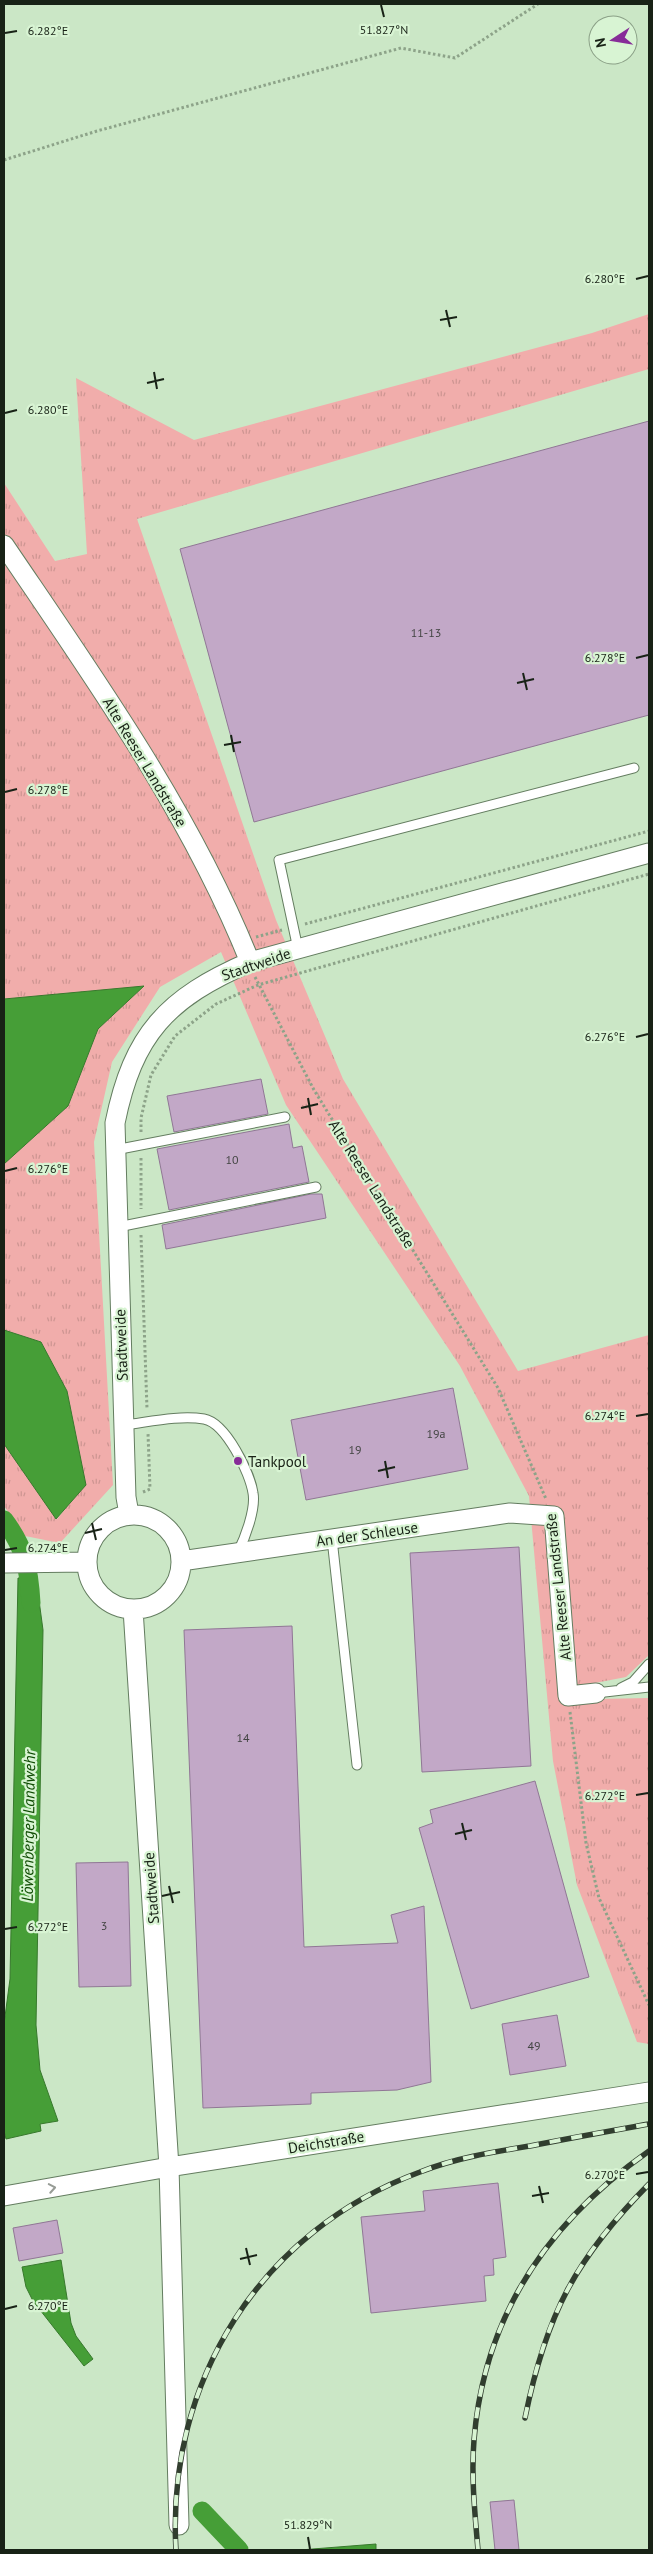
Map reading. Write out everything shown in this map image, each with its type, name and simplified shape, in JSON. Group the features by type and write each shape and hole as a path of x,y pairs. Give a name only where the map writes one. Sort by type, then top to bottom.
{"street":[{"name":"Alte Reeser Landstraße","path":"4,545 90,673 171,800 250,962"},
{"name":"Stadtweide","path":"129,1514 124,1425 114,1123 121,1090 134,1059 154,1024 186,996 216,977 250,962 649,853"},
{"path":"129,1514 155,1519 166,1526 180,1548 181,1561 179,1576 167,1595 148,1607 133,1609 118,1607 106,1600 96,1589 89,1576 87,1562 92,1542 104,1525 116,1518 129,1514"},
{"name":"An der Schleuse","path":"181,1561 510,1514 554,1516"},
{"name":"Alte Reeser Landstraße","path":"554,1516 568,1696"},
{"path":"4,1563 87,1562"},
{"name":"Stadtweide","path":"133,1609 169,2167 179,2525"},
{"path":"568,1696 596,1693"},
{"name":"Deichstraße","path":"4,2196 169,2167 649,2092"}],"lane":[{"path":"298,949 279,860 634,768"},
{"path":"115,1150 285,1117"},
{"path":"117,1227 316,1187"},
{"path":"124,1425 175,1419 206,1419 226,1433 241,1460 254,1494 247,1536 237,1553"},
{"path":"332,1539 356,1765"},
{"path":"615,1691 633,1682 649,1664"},
{"path":"596,1693 649,1687"}],"path":[{"path":"4,160 97,131 401,48 455,58 538,4"},
{"path":"241,941 649,831"},
{"name":"Alte Reeser Landstraße","path":"250,962 258,985 314,1090 498,1388 554,1516"},
{"path":"568,1696 586,1844 599,1898 649,2005"}],"green space":[{"path":"649,314 649,369 137,519 276,920 343,1079 518,1371 649,1335 649,1655 626,1677 595,1683 598,1699 649,1698 649,2044 637,2042 577,1885 553,1761 529,1496 460,1366 286,1105 221,952 160,987 112,1062 94,1142 113,1485 60,1543 25,1536 4,1506 4,1444 57,1519 85,1484 67,1391 41,1342 4,1330 4,1164 68,1106 98,1029 143,987 4,999 4,483 55,561 87,554 76,378 194,440 592,333"}],"water":[{"path":"144,986 98,1029 68,1106 4,1164 4,999"},
{"path":"4,1330 41,1342 67,1391 86,1485 56,1519 4,1444"},
{"path":"18,1578 36,1578 43,1630 36,2025 40,2070 58,2121 40,2124 41,2131 6,2139 4,2131 4,2024 10,1979"},
{"path":"61,2260 71,2323 76,2336 93,2359 84,2366 33,2301 26,2287 22,2267"},
{"path":"376,2544 376,2550 300,2550"}],"building":[{"path":"649,421 649,715 254,822 180,549"},
{"path":"261,1079 268,1114 174,1132 167,1096"},
{"path":"289,1124 293,1148 302,1146 309,1182 169,1210 157,1149"},
{"path":"311,1194 322,1194 326,1218 166,1249 162,1225"},
{"path":"453,1388 468,1469 306,1500 291,1420"},
{"path":"519,1547 531,1766 422,1772 410,1553"},
{"path":"292,1626 304,1947 398,1943 391,1915 424,1906 431,2082 397,2090 311,2093 311,2104 203,2108 184,1630"},
{"path":"535,1781 589,1977 471,2009 419,1828 433,1823 430,1810"},
{"path":"128,1862 131,1986 79,1987 76,1863"},
{"path":"557,2015 566,2066 510,2075 502,2024"},
{"path":"498,2183 506,2257 493,2259 494,2275 484,2276 486,2301 371,2313 361,2217 425,2211 423,2191"},
{"path":"57,2220 63,2253 19,2261 13,2228"},
{"path":"514,2500 519,2550 495,2550 490,2502"}],"waterway":[{"name":"Löwenberger Landwehr","path":"4,1520 17,1540 25,1559 31,1603"},
{"name":"Löwenberger Landwehr","path":"202,2511 239,2550"}],"railway":[{"path":"176,2550 177,2488 187,2428 207,2372 234,2320 270,2273 313,2232 363,2198 433,2167 488,2153 649,2124"},
{"path":"478,2550 473,2482 474,2440 480,2395 492,2352 507,2312 528,2275 552,2240 581,2208 613,2178 649,2151"},
{"path":"525,2418 533,2381 543,2349 567,2290 601,2238 649,2184"}],"place":[{"name":"Tankpool","path":"238,1461"}]}
